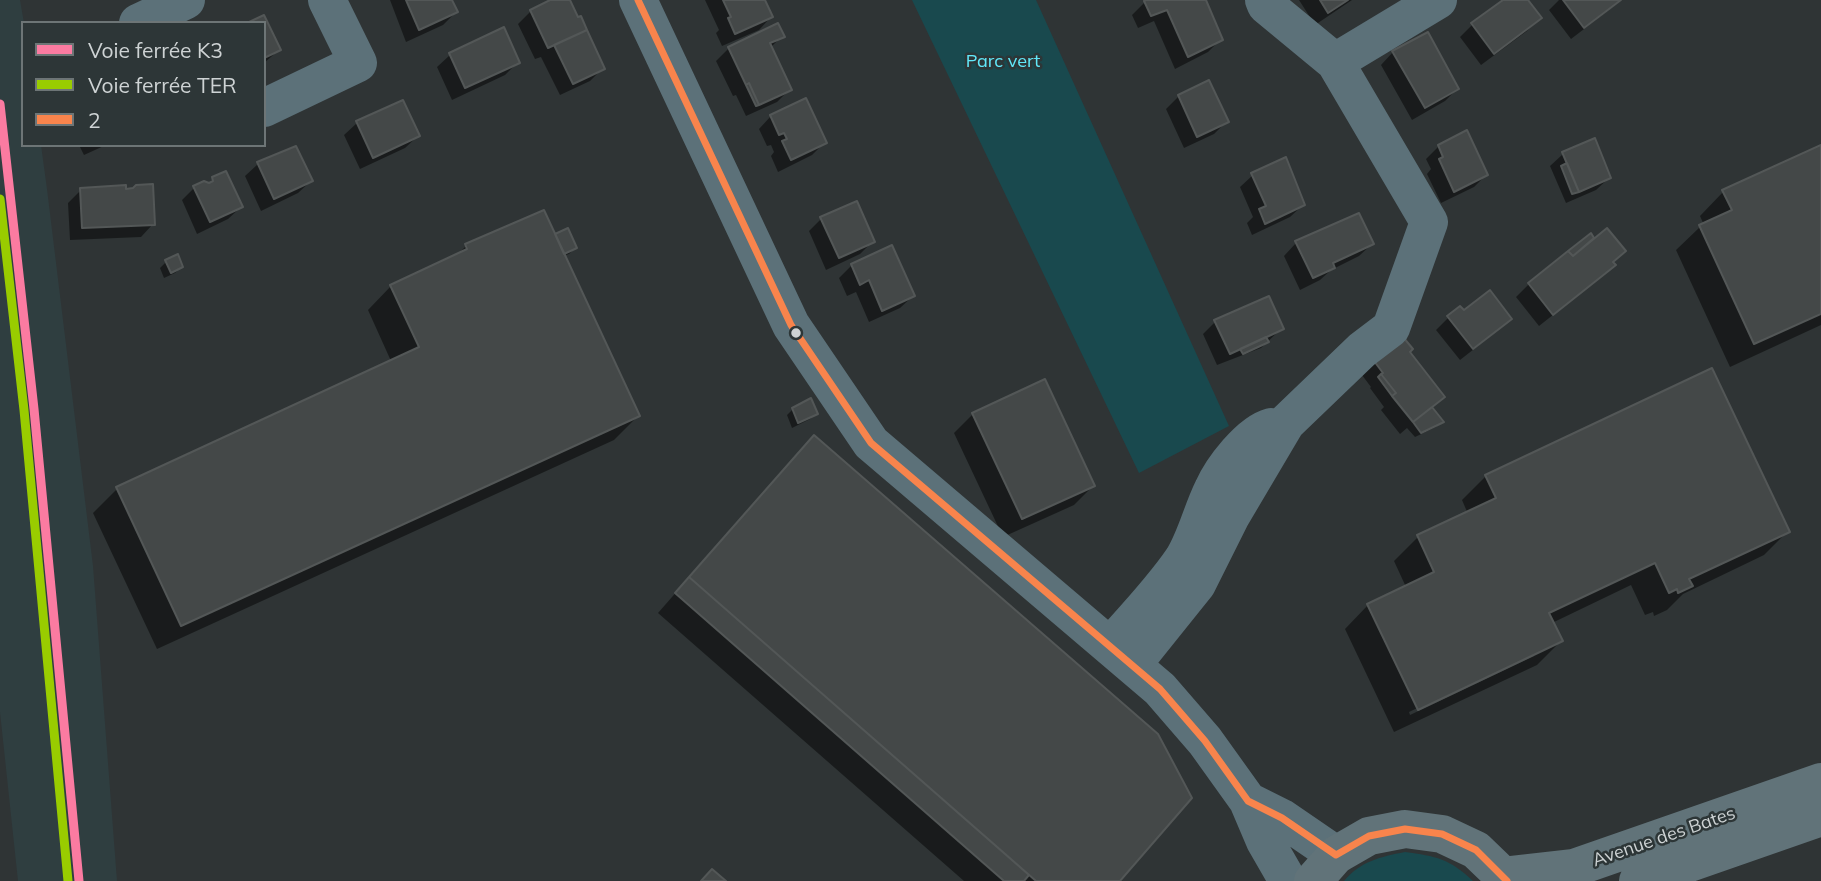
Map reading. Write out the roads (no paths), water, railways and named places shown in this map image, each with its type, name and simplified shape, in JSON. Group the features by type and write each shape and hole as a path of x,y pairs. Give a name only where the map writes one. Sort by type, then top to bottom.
{"main road":[{"name":"Avenue des Bates","path":"1505,878 1574,868 1821,782"},
{"name":"Avenue des Bates","path":"1638,881 1821,817"},
{"path":"1325,868 1369,836 1405,829 1443,834 1476,850 1505,878"}],"street":[{"path":"142,21 186,0"},
{"path":"266,107 358,63 327,0"},
{"path":"638,0 791,325 871,443 1160,689 1205,741 1248,801 1265,841 1288,881"},
{"path":"1121,656 1197,584 1231,516 1286,423 1362,350 1391,328 1429,222 1335,62 1266,5 1264,0"},
{"path":"1335,62 1438,0"},
{"path":"1248,801 1282,818 1325,868"}],"rail line":[{"name":"K3","path":"0,104 34,409 79,881"},
{"name":"TER","path":"0,199 24,410 68,881"}],"park label":[{"name":"Parc vert","path":"1003,62"}]}
